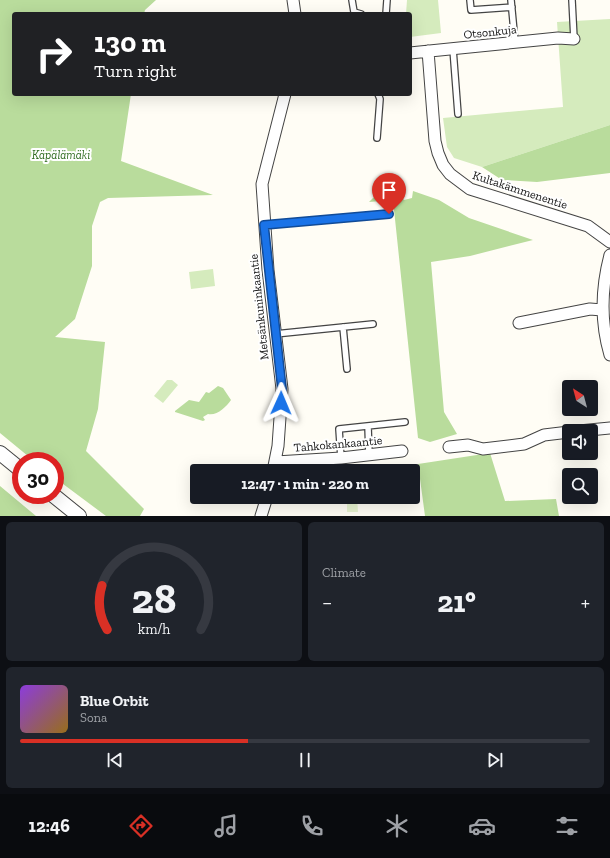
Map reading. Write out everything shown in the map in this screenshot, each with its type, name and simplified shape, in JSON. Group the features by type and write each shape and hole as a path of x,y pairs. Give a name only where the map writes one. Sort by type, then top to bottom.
{"street":[{"path":"293,0 295,12"},
{"name":"Otsonkuja","path":"412,53 558,38 574,39"},
{"name":"Kultakämmenentie","path":"428,51 435,141 443,166 450,174 470,189 588,226 610,242"},
{"name":"Metsänkuninkaantie","path":"274,464 282,389 264,225 262,184 284,96"},
{"path":"610,255 604,275 602,310 605,338 610,355"},
{"path":"519,323 590,309 602,310"},
{"path":"598,429 610,428"},
{"path":"449,447 468,445 483,449 524,444 544,434 562,433"},
{"name":"Tahkokankaantie","path":"291,464 402,451"},
{"path":"0,453 12,463"},
{"path":"64,504 79,516"},
{"path":"261,516 265,504"}],"lane":[{"path":"352,0 354,12"},
{"path":"386,12 387,0"},
{"path":"470,0 471,10 512,6"},
{"path":"511,0 515,42"},
{"path":"572,0 574,39"},
{"path":"453,49 458,114"},
{"path":"377,138 380,99 379,96"},
{"path":"264,225 389,214"},
{"path":"275,334 373,324"},
{"path":"343,327 347,368"},
{"path":"341,458 339,429 405,422"},
{"path":"368,426 370,455"}],"green space":[{"name":"Käpälämäki","path":"0,0 156,0 144,12 12,12 12,96 131,96 121,161 213,195 108,198 100,202 92,226 92,266 75,319 55,337 105,342 98,409 86,451 144,509 140,516 106,516 64,485 64,452 23,452 0,433"},
{"path":"407,0 438,0 441,33 412,37 412,12 406,12"},
{"path":"610,19 610,125 482,167 454,158 447,147 443,118 563,107 557,22"},
{"path":"610,125 610,173 537,182 502,180 482,167"},
{"path":"413,191 439,200 469,218 533,240 470,256 431,262 444,412 457,434 430,442 418,438 393,200 369,202 377,194 398,192 404,200 412,198"},
{"path":"213,269 215,286 191,289 189,272"},
{"path":"167,380 172,380 178,385 163,403 154,396"},
{"path":"218,386 223,388 231,400 224,408 215,414 208,414 203,417 205,420 203,421 175,412 189,400 199,402 206,392 209,393"},
{"path":"490,453 505,501 556,499 559,516 425,516 420,479 420,464 418,464"},
{"path":"0,486 12,496 12,504 22,504 36,516 0,516"},
{"path":"347,504 357,504 358,512 347,512"}],"route":[{"path":"281,403 282,389 264,225 389,214"}]}
